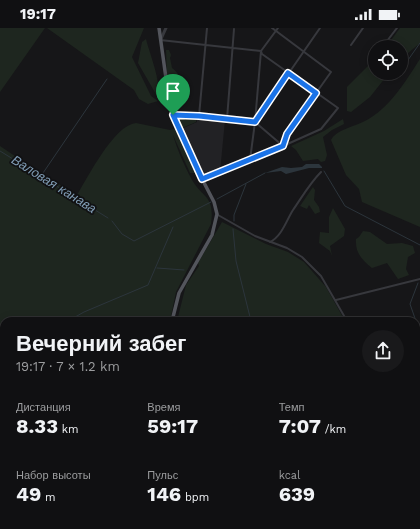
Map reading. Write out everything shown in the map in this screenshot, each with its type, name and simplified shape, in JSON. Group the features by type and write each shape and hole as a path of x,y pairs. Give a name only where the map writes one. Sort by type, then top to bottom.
{"main road":[{"path":"159,28 167,94 173,115 213,200 216,214 212,235 178,293 173,317"}],"street":[{"path":"166,28 160,40 261,51 262,54 338,108 320,129 250,160 202,179"},
{"path":"199,116 207,28"},
{"path":"272,28 331,72 287,134 283,146"},
{"path":"250,160 261,51 278,28"},
{"path":"255,122 320,28"},
{"path":"351,45 363,28"},
{"path":"388,40 397,28"},
{"path":"227,119 234,29"},
{"path":"173,115 199,116 255,122 283,146"},
{"path":"270,242 275,239 281,231 305,192 321,172"},
{"path":"216,214 270,242 290,250 308,262 321,276 345,317"},
{"path":"336,300 420,279"}],"shaded area":[{"path":"0,28 45,28 0,92"},
{"path":"47,28 144,28 132,57 151,96 158,101 148,104 139,99 134,90"},
{"path":"400,28 420,28 420,43 408,53 408,40 391,40"},
{"path":"146,39 157,77 157,96 138,63 142,42"},
{"path":"166,50 169,50 172,68 179,76 180,81 173,105 167,79"},
{"path":"420,59 420,227 362,202 359,189 346,175 331,140 337,133 374,116 389,102 409,77"},
{"path":"368,66 368,80 383,80 370,97 351,112 347,111 347,87"},
{"path":"177,116 184,116 185,120 190,116 197,117 196,122 182,128"},
{"path":"197,117 225,120 220,172 204,178 181,129 197,122"},
{"path":"343,119 344,124 332,130 323,137 327,155 325,161 321,162 318,159 303,161 296,150 291,146 324,131"},
{"path":"136,123 170,130 175,129 195,173 190,173 173,135 183,162 195,185 207,198 211,207 211,224 176,292 171,317 0,317 0,146 40,173 77,195 102,153 119,133 128,126"},
{"path":"306,164 319,164 322,168 309,168 286,174 281,171 265,173 282,167 302,167"},
{"path":"313,187 315,190 314,200 319,207 320,212 315,214 309,205 307,209 300,206"},
{"path":"333,208 345,229 344,236 330,246 332,256 330,251 319,243 320,232 329,233 329,217"},
{"path":"222,222 266,244 288,252 304,262 326,287 343,317 178,317 186,285 199,266 198,263"},
{"path":"363,231 370,232 387,244 402,243 413,246 415,253 408,257 406,269 409,275 398,279 387,263 372,268 365,262 358,252 356,244 356,239"}],"waterway":[{"path":"408,60 420,43"},
{"path":"41,176 107,79"},
{"name":"Валовая канава","path":"0,151 108,218"},
{"path":"324,171 345,206 420,245"},
{"path":"217,199 265,173"},
{"path":"234,221 234,215 246,184"},
{"path":"112,221 122,234 134,241 211,202"},
{"path":"75,317 148,285 173,227"},
{"path":"233,229 236,261 250,317"},
{"path":"157,268 184,270"},
{"path":"415,317 410,304 418,283"}],"route":[{"path":"288,73 316,93 287,134 283,146 208,178 202,179 173,115 199,116 255,122 288,73"}]}
